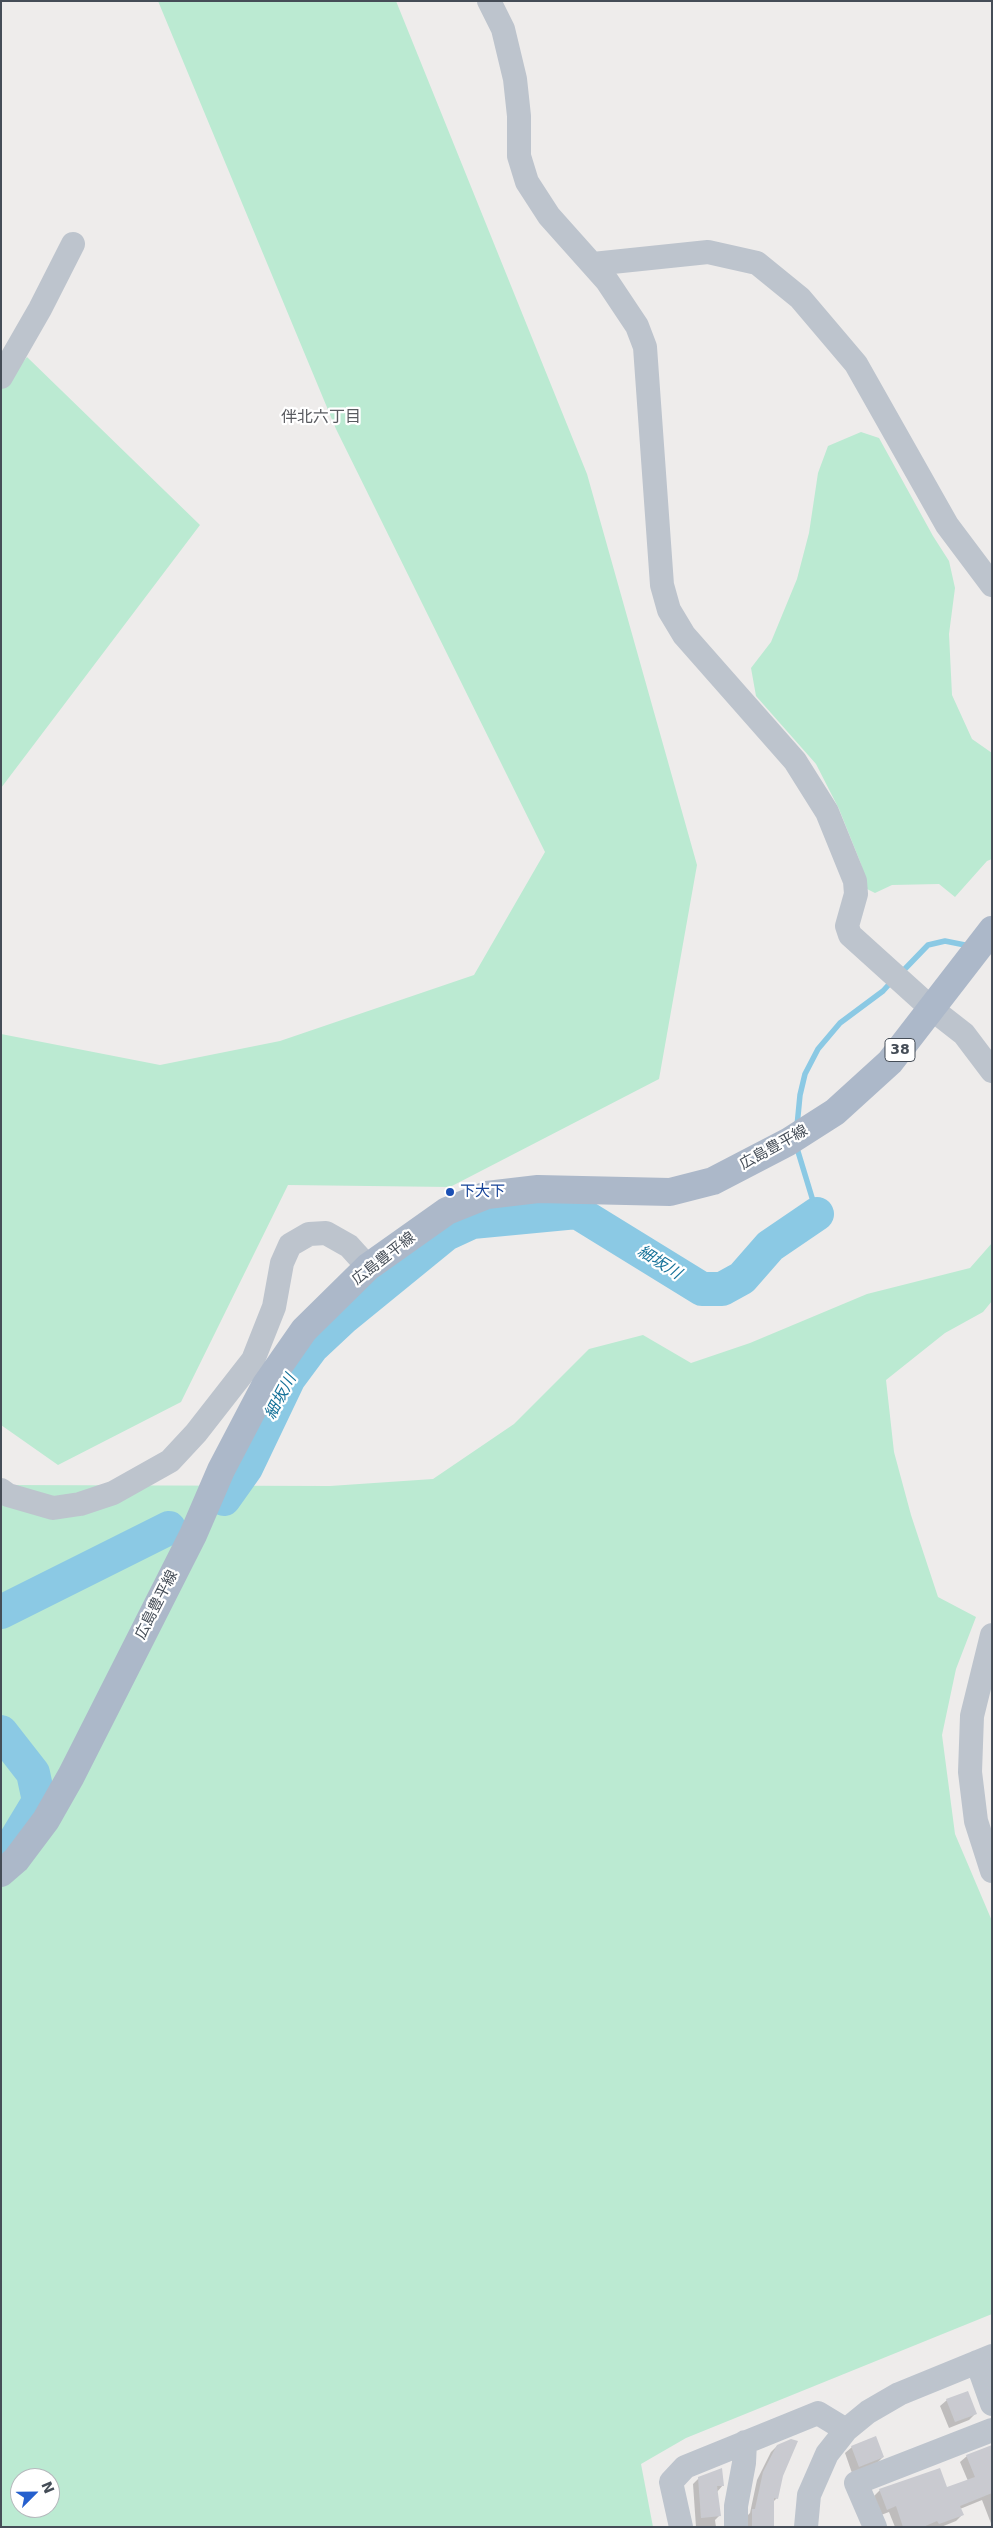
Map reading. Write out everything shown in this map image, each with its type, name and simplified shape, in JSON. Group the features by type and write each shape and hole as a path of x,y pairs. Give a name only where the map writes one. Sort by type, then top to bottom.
{"main road":[{"name":"広島豊平線","path":"1,1873 16,1860 46,1820 71,1776 193,1535 221,1470 264,1386 304,1330 368,1267 447,1211 487,1195 538,1189 670,1192 713,1181 788,1142 835,1112 890,1062 990,932"}],"street":[{"path":"489,1 503,29 515,79 519,116 519,156 527,182 549,216 607,281 637,326 645,347 662,585 669,610 684,635 795,761 827,812 855,882 856,894 847,926 850,935 932,1009 964,1034 992,1071"},
{"path":"1,377 40,310 73,244"},
{"path":"593,264 708,252 757,263 800,298 856,364 947,525 992,585"},
{"path":"1,1490 8,1495 53,1508 80,1504 113,1493 170,1461 196,1433 253,1360 274,1307 282,1263 290,1245 309,1234 326,1232 349,1246 368,1267"},
{"path":"992,1635 972,1716 970,1772 976,1821 992,1871"},
{"path":"806,2527 809,2495 827,2454 846,2430 868,2412 899,2394 984,2359 992,2404"},
{"path":"681,2527 671,2482 685,2467 818,2413 846,2430"},
{"path":"875,2527 856,2483 992,2430"},
{"path":"736,2527 736,2506 744,2463 745,2442"}],"green space":[{"path":"158,1 396,1 587,474 697,865 659,1079 450,1187 288,1185 181,1402 58,1465 1,1425 1,1034 160,1065 280,1041 474,975 545,852 336,429"},
{"path":"27,357 200,525 1,788 1,389"},
{"path":"861,432 879,438 933,536 949,561 955,588 949,634 952,695 972,739 992,753 992,859 987,861 955,897 939,884 892,885 875,893 865,888 861,864 839,809 816,764 756,696 751,668 771,642 797,579 809,533 818,473 828,446"},
{"path":"992,1243 992,1301 983,1312 945,1333 886,1380 894,1452 911,1515 938,1597 976,1617 956,1669 942,1735 955,1834 992,1921 992,2314 686,2438 641,2464 653,2527 1,2527 1,1485 330,1486 433,1479 514,1424 589,1349 643,1335 691,1363 750,1343 867,1294 970,1268"}],"building":[{"path":"968,2391 977,2414 955,2422 946,2399"},
{"path":"876,2436 884,2457 859,2467 851,2446"},
{"path":"791,2439 798,2441 783,2476 778,2499 774,2498 774,2527 752,2527 752,2509 755,2509 763,2472 777,2445"},
{"path":"992,2445 992,2493 960,2506 964,2515 939,2524 937,2521 923,2527 903,2527 896,2506 887,2510 879,2489 940,2468 947,2487 975,2477 966,2455"},
{"path":"722,2468 724,2486 717,2486 721,2516 701,2518 698,2477"}],"waterway":[{"name":"細坂川","path":"900,974 928,945 945,941 970,946"},
{"name":"細坂川","path":"797,1126 800,1095 805,1074 818,1049 840,1023 883,991 893,980"},
{"name":"細坂川","path":"796,1145 817,1214"},
{"name":"細坂川","path":"224,1499 246,1468 289,1378 312,1347 343,1318 446,1234 472,1222 577,1212 702,1289 722,1289 742,1278 770,1246 817,1214"},
{"name":"細坂川","path":"1,1612 169,1528"},
{"name":"細坂川","path":"1,1732 33,1773 39,1801 13,1844 1,1850"}],"place":[{"name":"下大下","path":"450,1192"}],"district":[{"name":"伴北六丁目","path":"321,418"}]}
